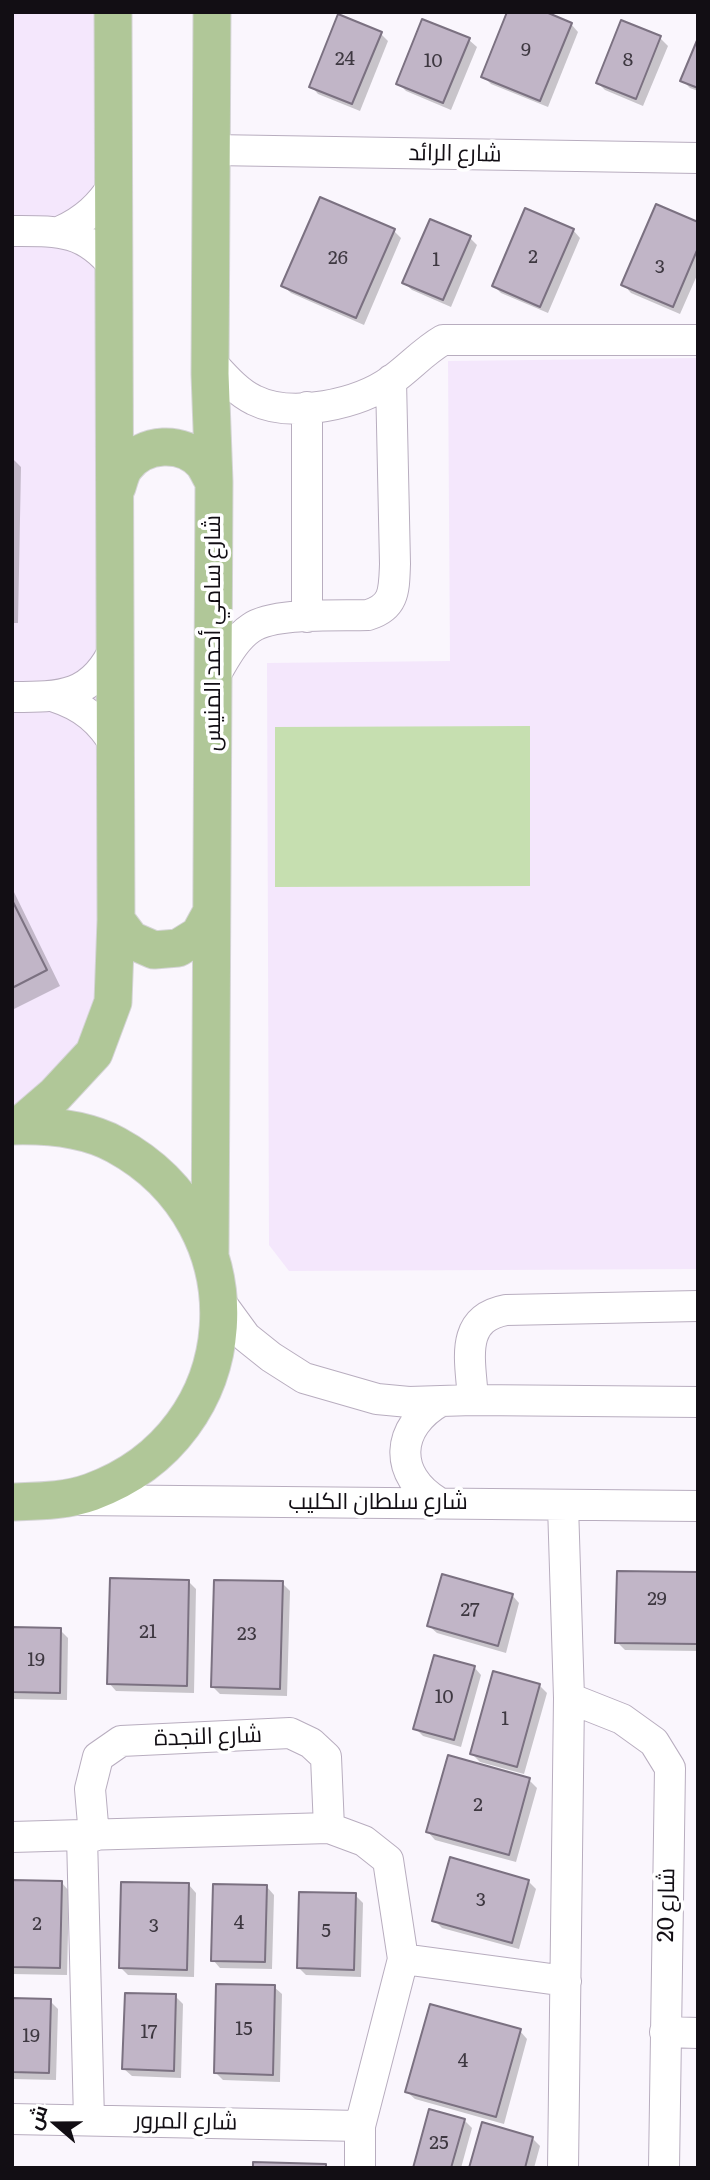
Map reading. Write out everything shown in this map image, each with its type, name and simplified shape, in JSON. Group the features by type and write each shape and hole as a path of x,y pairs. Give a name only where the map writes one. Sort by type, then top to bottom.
{"main road":[{"path":"15,1126 55,1095 94,1053 113,1002 116,920 117,487 113,12"},
{"name":"شارع سامي أحمد المنيس","path":"210,1253 214,482 210,362 212,12"},
{"path":"117,487 125,467 141,452 163,446 185,449 203,463 214,482"},
{"path":"116,920 131,940 154,950 178,948 199,934 211,913"},
{"path":"12,1502 58,1500 89,1493 118,1481 144,1465 167,1444 187,1419 202,1392 213,1362 219,1331 219,1300 210,1253 188,1209 156,1171 114,1144 68,1128 15,1126"}],"street":[{"name":"شارع الرائد","path":"213,150 698,158"},
{"path":"61,231 92,213 114,184"},
{"path":"12,231 61,231 91,244 104,254 114,267"},
{"path":"210,362 239,391 254,401 272,406 307,408 342,403 364,396 391,380 443,340 698,340"},
{"path":"212,680 236,643 250,628 274,618 368,615 383,611 390,601 395,564 391,380"},
{"path":"307,408 307,617"},
{"path":"12,697 55,697 71,692 92,680 108,662 115,647"},
{"path":"55,697 85,710 97,720 116,747"},
{"path":"219,1300 246,1337 304,1378 377,1399 409,1402 698,1402"},
{"path":"473,1400 470,1348 472,1334 480,1321 491,1313 506,1310 698,1307"},
{"path":"438,1502 425,1494 414,1482 407,1467 405,1451 408,1435 415,1421 426,1409 441,1401"},
{"name":"شارع سلطان الكليب","path":"58,1500 698,1506"},
{"path":"563,1505 569,1698 563,2168"},
{"name":"شارع 20","path":"569,1698 622,1719 654,1742 670,1768 664,2168"},
{"name":"شارع النجدة","path":"88,1836 90,1788 98,1757 121,1741 290,1733 311,1743 326,1757 329,1828"},
{"path":"12,1837 329,1828 364,1841 388,1860 403,1959 360,2126 360,2168"},
{"path":"88,1836 89,2120"},
{"path":"403,1959 566,1981"},
{"path":"665,2032 698,2033"},
{"name":"شارع المرور","path":"12,2119 360,2126"}],"shaded area":[{"path":"12,12 113,12 113,1002 12,1126"},
{"path":"698,358 698,1269 289,1271 269,1245 267,663 450,661 448,361"}],"green space":[{"path":"530,726 530,886 275,887 275,727"}],"building":[{"path":"507,12 546,12 572,23 540,101 481,77"},
{"path":"338,14 382,32 352,104 309,87"},
{"path":"422,19 470,38 443,103 396,84"},
{"path":"621,20 661,36 636,99 596,83"},
{"path":"698,38 698,88 680,81"},
{"path":"320,197 395,229 356,318 281,286"},
{"path":"656,204 698,222 698,248 673,307 621,285"},
{"path":"525,208 574,229 540,307 492,286"},
{"path":"430,219 471,236 443,300 402,283"},
{"path":"12,900 47,970 12,988"},
{"path":"617,1571 698,1572 697,1644 615,1643"},
{"path":"442,1574 513,1594 498,1646 427,1626"},
{"path":"110,1578 189,1580 187,1686 107,1684"},
{"path":"214,1580 283,1581 280,1689 211,1687"},
{"path":"12,1627 61,1628 60,1693 12,1692"},
{"path":"434,1655 475,1666 454,1740 413,1729"},
{"path":"493,1671 540,1684 517,1767 470,1754"},
{"path":"448,1755 530,1778 509,1855 426,1832"},
{"path":"450,1857 529,1880 512,1943 432,1921"},
{"path":"12,1880 62,1881 60,1968 12,1967"},
{"path":"121,1882 189,1883 187,1970 119,1968"},
{"path":"213,1884 267,1885 265,1962 211,1961"},
{"path":"299,1892 356,1893 354,1970 297,1968"},
{"path":"216,1984 275,1985 273,2075 214,2073"},
{"path":"125,1993 176,1994 174,2071 122,2069"},
{"path":"12,1998 51,1999 49,2073 12,2072"},
{"path":"430,2004 521,2029 496,2117 405,2092"},
{"path":"429,2109 465,2119 451,2168 413,2168"},
{"path":"482,2122 533,2137 525,2168 469,2168"},
{"path":"253,2162 326,2164 326,2168 253,2168"}]}
